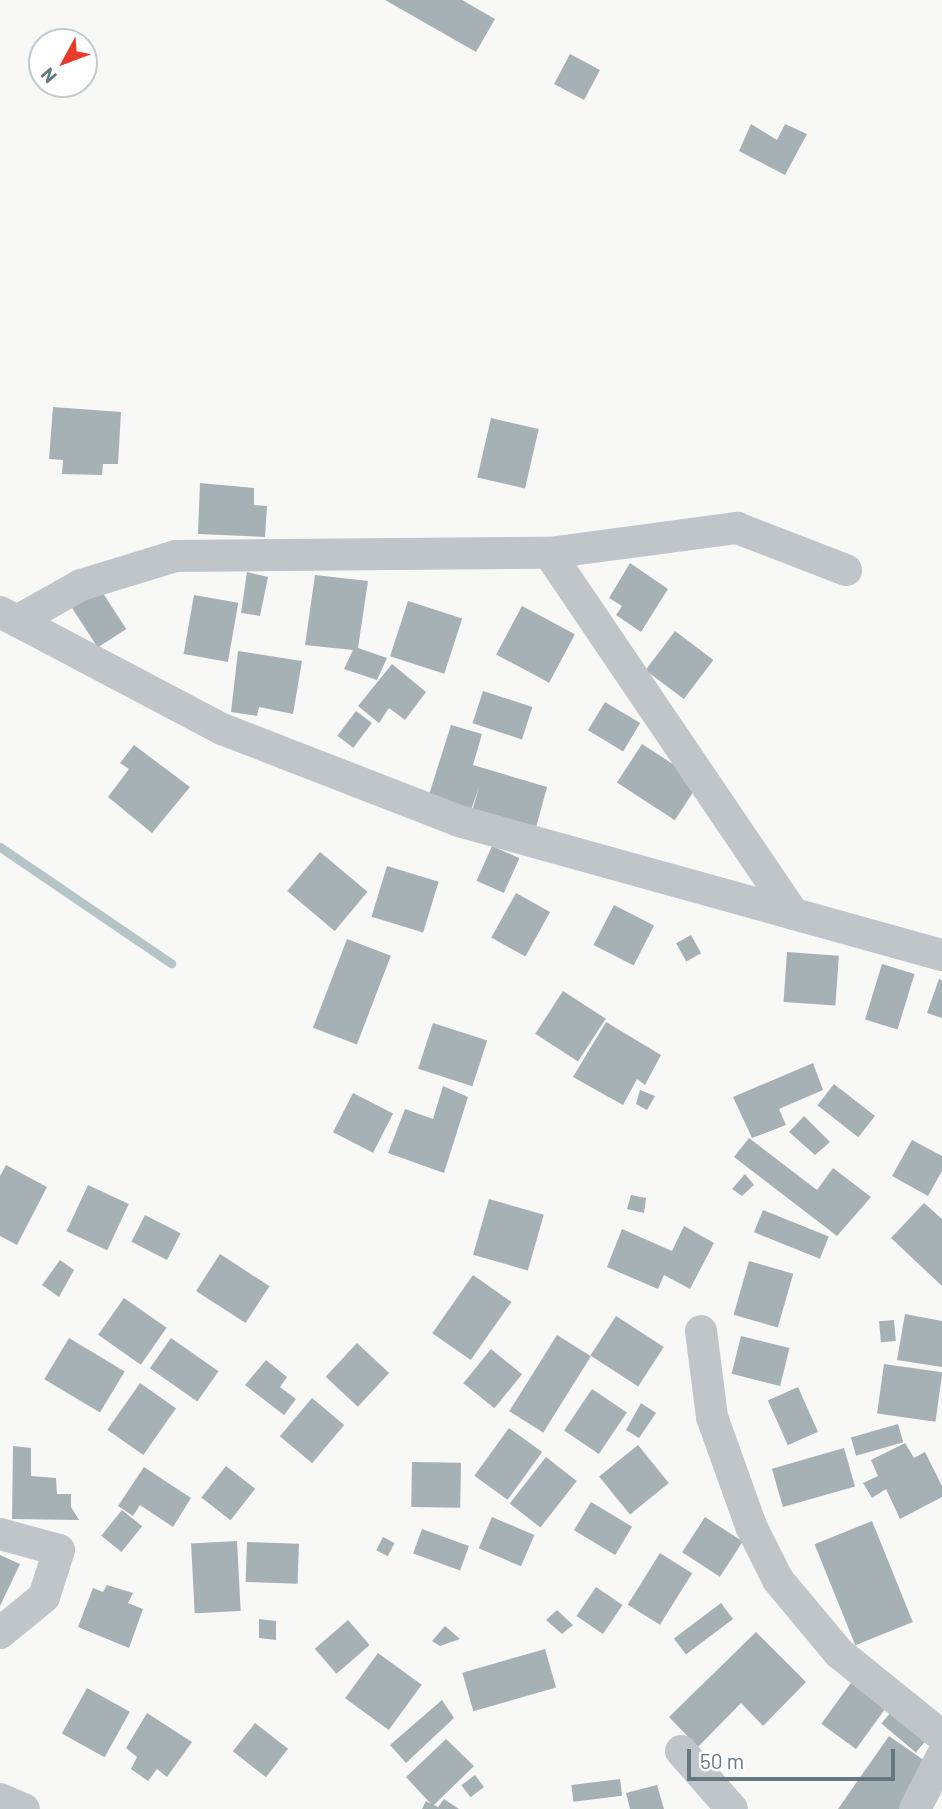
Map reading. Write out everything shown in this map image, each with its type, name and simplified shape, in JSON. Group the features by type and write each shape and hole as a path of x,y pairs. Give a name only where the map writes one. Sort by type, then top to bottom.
{"street":[{"path":"9,616 80,585 176,555 549,553 737,528 846,570"},
{"path":"549,553 793,914"},
{"path":"9,616 222,729 459,821 942,955"},
{"path":"701,1331 712,1417 751,1526 778,1580 839,1653 942,1736"},
{"path":"0,1534 60,1550 44,1597 0,1633"},
{"path":"681,1751 732,1809"},
{"path":"915,1809 942,1756"},
{"path":"0,1799 24,1809"}],"building":[{"path":"385,0 462,0 495,19 476,52"},
{"path":"570,54 600,70 584,100 554,84"},
{"path":"751,124 777,140 785,124 807,134 785,175 739,151"},
{"path":"53,407 121,412 118,464 103,464 102,475 62,474 63,460 49,459"},
{"path":"491,418 539,429 525,488 477,477"},
{"path":"200,483 254,488 254,505 267,506 265,537 198,534"},
{"path":"630,563 668,589 641,632 616,615 622,606 609,598"},
{"path":"247,572 268,577 260,616 241,613"},
{"path":"315,575 368,581 358,648 387,658 377,680 344,669 353,650 305,645"},
{"path":"99,587 126,629 98,647 70,606"},
{"path":"194,595 238,603 228,662 184,654"},
{"path":"408,601 462,619 444,674 390,656"},
{"path":"522,606 575,634 549,683 496,655"},
{"path":"675,631 713,660 684,699 646,670"},
{"path":"238,651 302,661 293,714 259,707 257,716 231,712"},
{"path":"392,664 426,692 405,720 389,708 379,723 358,706"},
{"path":"483,691 532,707 522,739 472,723"},
{"path":"605,702 640,723 623,751 588,730"},
{"path":"356,711 372,723 353,748 337,736"},
{"path":"451,725 482,734 473,765 547,787 534,835 471,815 479,787 470,813 428,798"},
{"path":"642,744 700,782 675,820 617,783"},
{"path":"134,745 190,787 152,833 108,797 129,769 120,763"},
{"path":"492,846 519,858 504,893 477,881"},
{"path":"320,852 367,892 335,931 287,891"},
{"path":"387,866 439,882 423,932 372,917"},
{"path":"516,893 550,912 525,957 491,938"},
{"path":"614,905 654,925 634,966 594,945"},
{"path":"691,935 701,953 686,962 676,943"},
{"path":"347,939 391,956 357,1045 313,1028"},
{"path":"787,952 839,956 835,1006 784,1002"},
{"path":"882,964 915,974 898,1029 865,1019"},
{"path":"939,979 942,980 942,1018 927,1013"},
{"path":"563,991 606,1019 578,1062 535,1034"},
{"path":"606,1022 661,1055 645,1085 637,1079 623,1105 573,1077"},
{"path":"433,1023 487,1041 472,1086 418,1069"},
{"path":"813,1063 823,1090 779,1109 786,1125 752,1138 733,1097"},
{"path":"834,1084 875,1116 858,1137 817,1105"},
{"path":"443,1086 468,1097 444,1173 388,1153 405,1109 433,1119"},
{"path":"640,1090 655,1096 647,1110 636,1104"},
{"path":"353,1093 393,1113 373,1153 333,1132"},
{"path":"804,1116 830,1142 815,1155 789,1132"},
{"path":"749,1138 817,1190 833,1168 871,1197 837,1236 734,1157"},
{"path":"912,1140 942,1156 942,1171 928,1196 892,1176"},
{"path":"6,1165 47,1187 17,1245 0,1236 0,1176"},
{"path":"745,1174 754,1185 742,1196 732,1189"},
{"path":"88,1185 129,1204 107,1250 66,1231"},
{"path":"631,1195 646,1198 644,1213 627,1209"},
{"path":"489,1199 544,1215 528,1270 473,1255"},
{"path":"924,1203 942,1219 942,1286 891,1238"},
{"path":"763,1210 829,1237 820,1259 754,1232"},
{"path":"145,1215 181,1233 167,1260 131,1242"},
{"path":"684,1226 714,1243 690,1289 664,1275 658,1289 607,1267 622,1229 672,1251"},
{"path":"220,1254 269,1286 246,1323 196,1291"},
{"path":"60,1260 74,1270 59,1297 42,1285"},
{"path":"749,1261 793,1274 778,1328 734,1315"},
{"path":"473,1275 512,1302 471,1360 432,1333"},
{"path":"124,1298 167,1328 141,1365 98,1335"},
{"path":"905,1314 942,1321 942,1367 897,1360"},
{"path":"616,1316 664,1347 638,1386 590,1355"},
{"path":"894,1320 896,1341 881,1342 879,1321"},
{"path":"557,1335 591,1356 543,1433 509,1411"},
{"path":"741,1336 790,1348 780,1386 732,1374"},
{"path":"69,1338 125,1371 100,1413 44,1379"},
{"path":"171,1338 219,1371 197,1402 150,1368"},
{"path":"357,1343 389,1373 358,1407 326,1377"},
{"path":"491,1349 522,1374 494,1408 463,1383"},
{"path":"266,1360 287,1377 280,1387 296,1399 284,1415 245,1385"},
{"path":"884,1364 942,1372 935,1422 877,1414"},
{"path":"140,1383 176,1408 143,1455 107,1430"},
{"path":"798,1387 818,1432 788,1445 768,1400"},
{"path":"592,1389 627,1412 599,1454 564,1430"},
{"path":"312,1398 344,1425 312,1463 280,1436"},
{"path":"641,1403 656,1413 639,1438 626,1430"},
{"path":"898,1424 903,1442 856,1456 851,1438"},
{"path":"509,1428 542,1452 507,1500 474,1476"},
{"path":"905,1443 914,1458 925,1452 942,1486 942,1497 900,1519 886,1489 872,1498 863,1483 878,1476 871,1460"},
{"path":"638,1445 669,1483 630,1515 599,1476"},
{"path":"13,1446 31,1448 31,1476 56,1478 57,1494 71,1494 71,1507 79,1520 12,1519"},
{"path":"844,1448 855,1486 783,1507 772,1469"},
{"path":"546,1457 577,1481 540,1528 510,1503"},
{"path":"412,1462 461,1463 460,1508 411,1507"},
{"path":"226,1466 255,1489 231,1520 201,1498"},
{"path":"144,1467 191,1498 173,1527 140,1505 133,1516 118,1506"},
{"path":"591,1502 632,1527 615,1555 574,1530"},
{"path":"122,1510 142,1526 121,1552 101,1536"},
{"path":"492,1517 534,1535 521,1566 479,1548"},
{"path":"705,1517 743,1542 720,1577 682,1552"},
{"path":"872,1521 913,1622 855,1645 815,1544"},
{"path":"422,1529 469,1546 460,1571 413,1553"},
{"path":"383,1537 395,1543 388,1556 376,1550"},
{"path":"237,1541 241,1611 195,1613 191,1543"},
{"path":"247,1542 299,1544 298,1584 246,1582"},
{"path":"660,1553 692,1573 660,1625 628,1605"},
{"path":"0,1555 20,1564 0,1606"},
{"path":"107,1585 133,1593 128,1603 143,1609 129,1648 78,1627 93,1588 103,1592"},
{"path":"596,1587 623,1605 603,1634 576,1616"},
{"path":"721,1603 733,1619 686,1654 674,1639"},
{"path":"557,1610 573,1625 562,1634 546,1620"},
{"path":"259,1619 276,1621 276,1640 259,1638"},
{"path":"348,1620 370,1645 336,1674 315,1649"},
{"path":"445,1626 460,1639 440,1646 432,1641"},
{"path":"756,1632 806,1682 763,1726 741,1703 698,1747 669,1717"},
{"path":"545,1649 556,1687 473,1711 462,1673"},
{"path":"378,1653 422,1685 389,1730 345,1698"},
{"path":"853,1680 888,1705 856,1749 821,1724"},
{"path":"87,1688 130,1712 105,1757 62,1733"},
{"path":"442,1700 454,1718 406,1763 390,1745"},
{"path":"891,1712 925,1741 916,1752 881,1723"},
{"path":"147,1713 192,1742 167,1777 157,1769 148,1781 131,1769 137,1757 126,1748"},
{"path":"255,1723 288,1749 266,1777 233,1751"},
{"path":"889,1736 928,1763 899,1809 838,1809"},
{"path":"446,1739 474,1766 434,1805 438,1807 444,1799 459,1809 422,1809 426,1801 431,1804 406,1777"},
{"path":"475,1775 484,1787 470,1797 461,1785"},
{"path":"620,1779 622,1796 573,1802 571,1785"},
{"path":"657,1785 664,1809 630,1809 626,1793"}],"waterway":[{"path":"0,847 171,963"}]}
